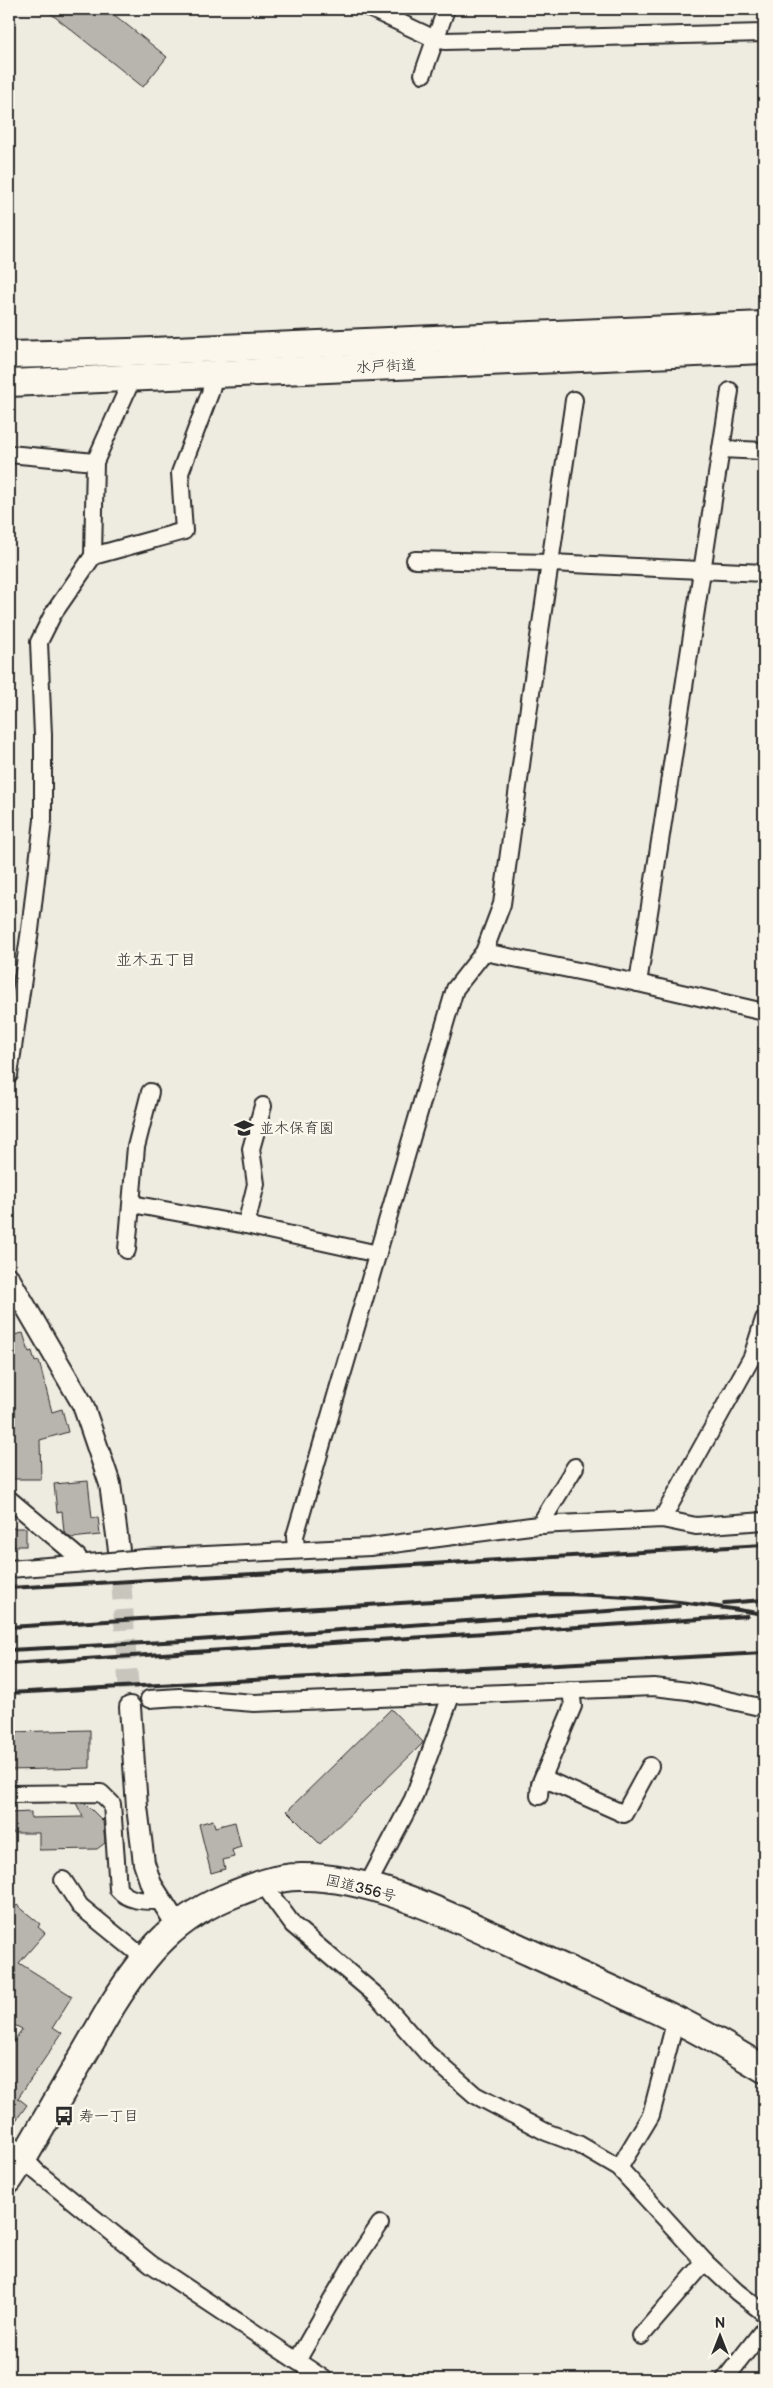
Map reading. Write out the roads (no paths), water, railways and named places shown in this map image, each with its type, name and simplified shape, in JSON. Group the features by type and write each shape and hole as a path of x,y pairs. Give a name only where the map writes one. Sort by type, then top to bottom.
{"highway":[{"name":"水戸街道","path":"9,355 138,352 764,325"},
{"name":"水戸街道","path":"9,383 764,350"},
{"name":"国道356号","path":"9,2180 16,2151 144,1958 177,1925 199,1910 262,1883 297,1876 327,1878 367,1886 432,1908 676,2019 764,2069"}],"street":[{"path":"371,9 435,40 446,41 764,33"},
{"path":"423,74 446,9"},
{"path":"93,556 184,531 180,472 210,393 215,373"},
{"path":"9,1075 30,930 43,820 43,735 39,642 53,614 93,556 96,462 133,377"},
{"path":"638,982 730,391"},
{"path":"296,1550 295,1536 455,990 484,952 502,904 574,400"},
{"path":"721,450 764,451"},
{"path":"9,454 96,462"},
{"path":"415,560 551,563 764,573"},
{"path":"484,952 638,982 764,1012"},
{"path":"127,1250 136,1147 150,1092"},
{"path":"246,1225 256,1184 251,1149 263,1106"},
{"path":"132,1204 246,1225 378,1254"},
{"path":"9,1278 83,1405 110,1484 119,1550"},
{"path":"662,1518 752,1357 764,1319"},
{"path":"544,1525 544,1518 575,1467"},
{"path":"9,1499 78,1557 79,1563"},
{"path":"9,1568 145,1558 370,1547 544,1525 662,1518 696,1526 764,1521"},
{"path":"149,1698 179,1697 254,1704 654,1687 688,1691 764,1708"},
{"path":"539,1796 543,1778 573,1706 571,1690"},
{"path":"367,1886 413,1799 451,1696"},
{"path":"130,1707 137,1807 144,1863 151,1884 177,1925"},
{"path":"543,1778 624,1814 650,1766"},
{"path":"9,1794 101,1793 112,1804 118,1889 122,1894 140,1901 161,1901"},
{"path":"62,1880 80,1906 144,1958"},
{"path":"262,1883 293,1925 378,1997 427,2053 475,2095 546,2132 578,2144 619,2168 705,2262 737,2292 764,2313"},
{"path":"619,2168 651,2116 676,2019"},
{"path":"16,2151 151,2264 324,2379"},
{"path":"297,2361 349,2270 380,2224"},
{"path":"641,2336 705,2262"},
{"path":"725,2379 764,2329"}],"tunnel":[{"path":"119,1550 130,1707"}],"railway":[{"path":"9,1588 764,1545"},
{"path":"9,1627 548,1594 602,1595 710,1606 764,1614"},
{"path":"724,1603 764,1600"},
{"path":"9,1650 183,1641 679,1606"},
{"path":"9,1664 747,1616"},
{"path":"9,1693 764,1653"}],"place":[{"name":"並木保育園","path":"244,1128"},
{"name":"寿一丁目","path":"64,2116"}],"district":[{"name":"並木五丁目","path":"156,959"}]}
